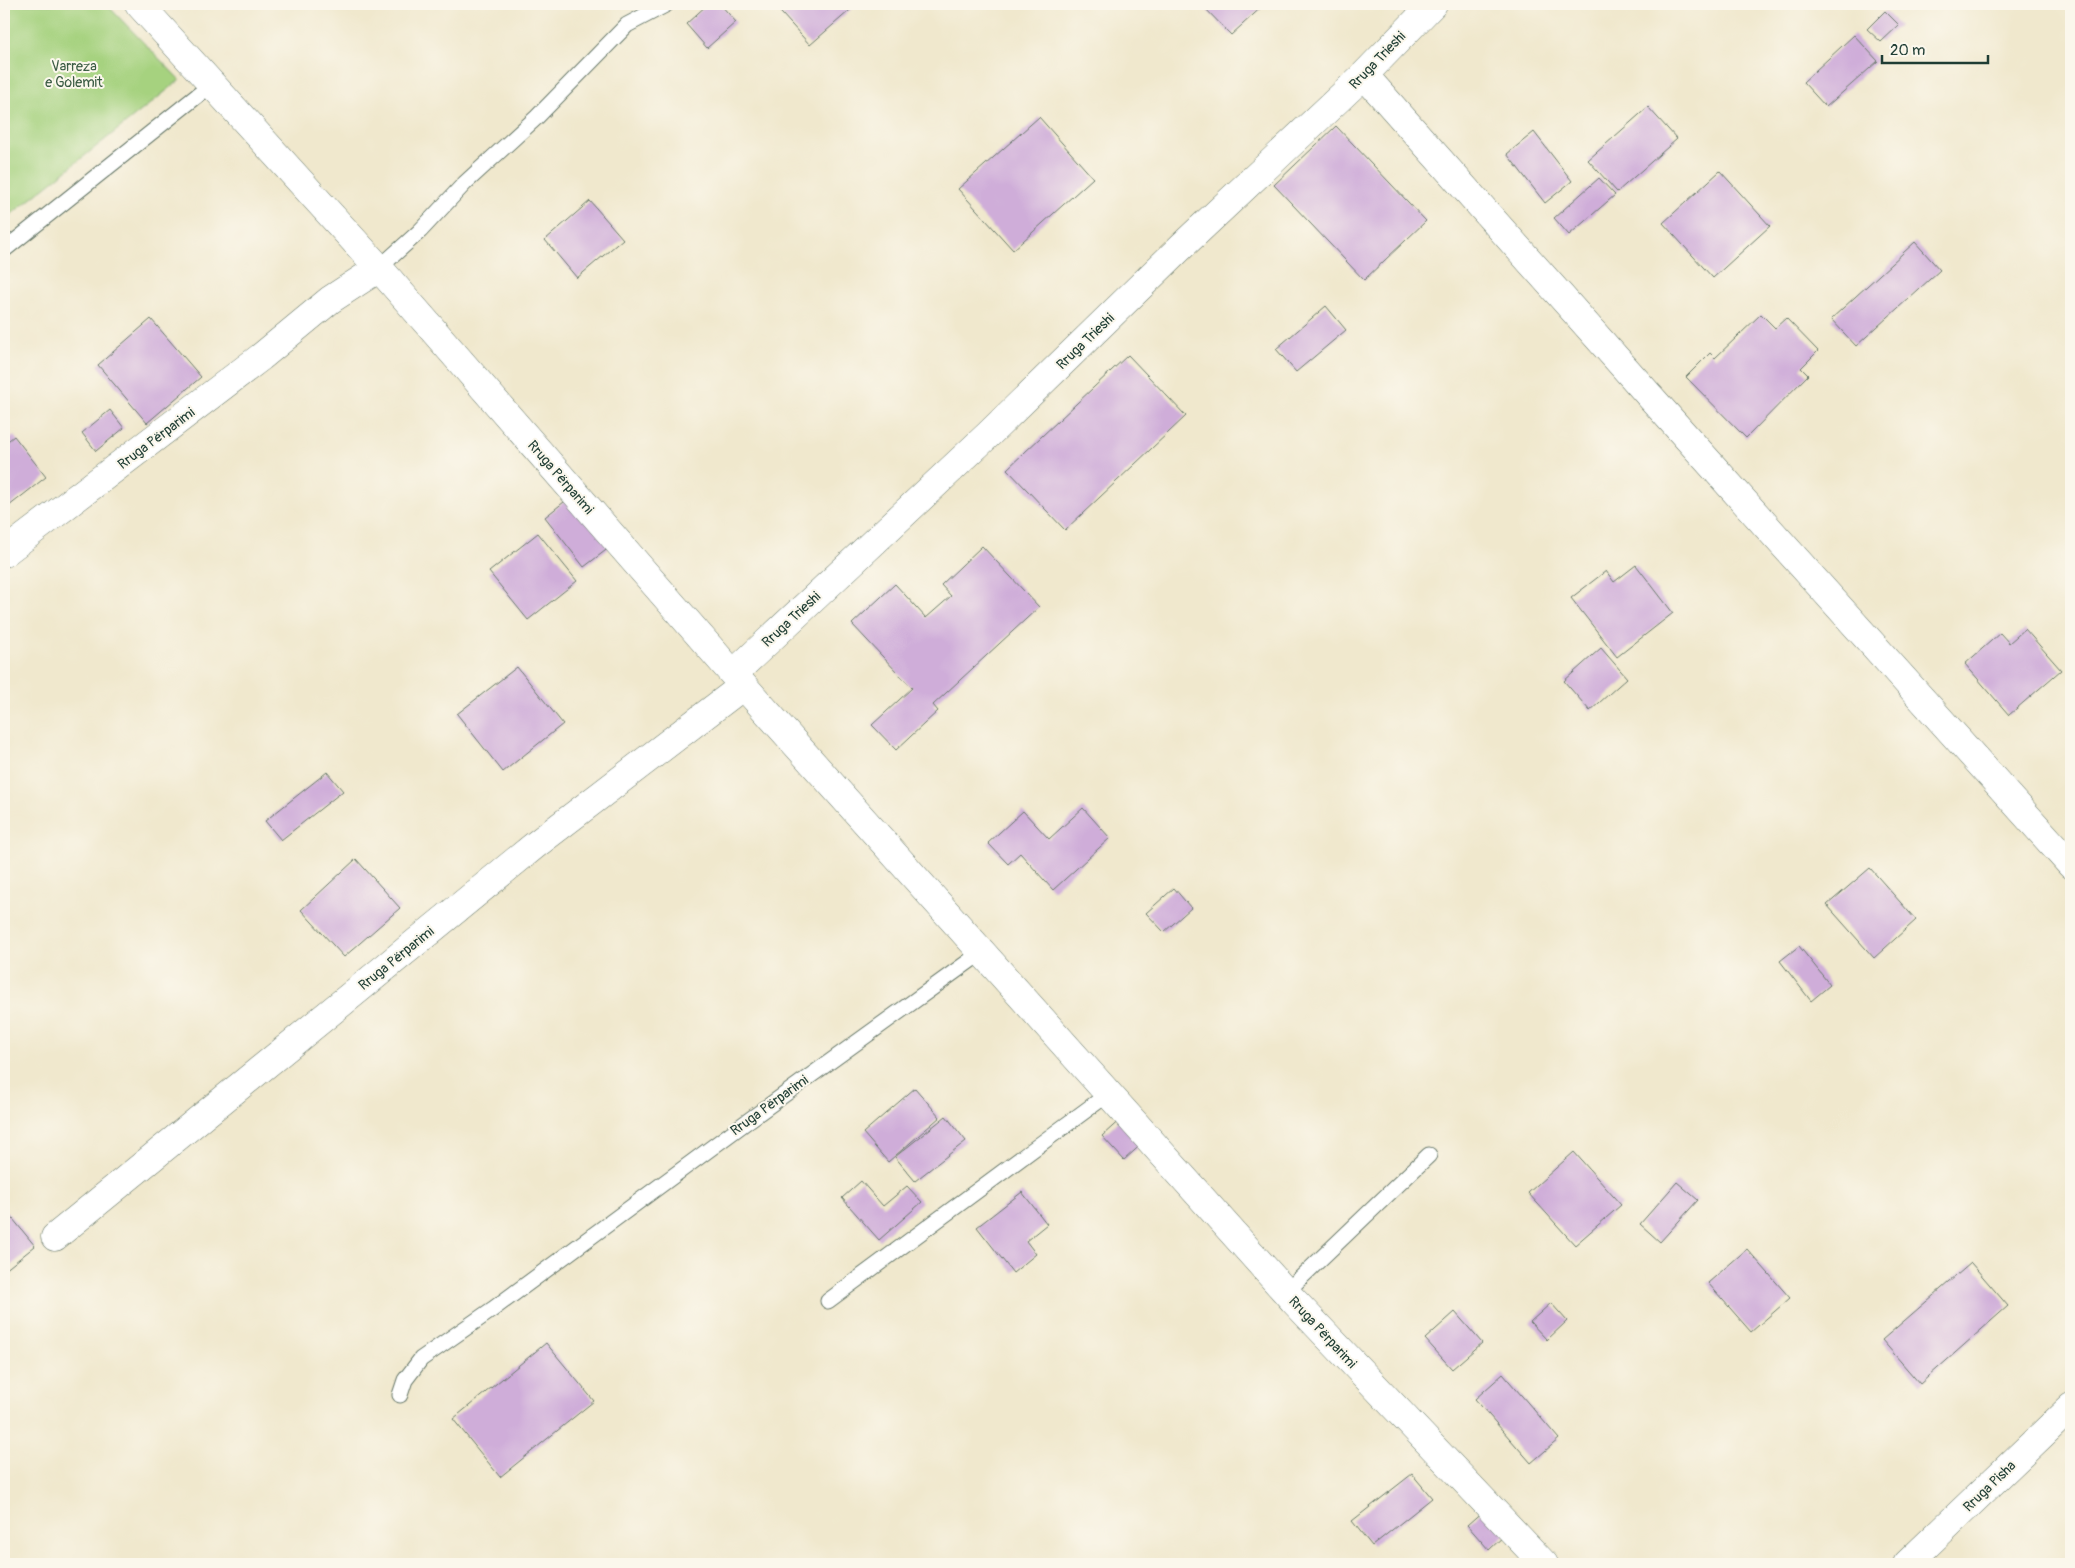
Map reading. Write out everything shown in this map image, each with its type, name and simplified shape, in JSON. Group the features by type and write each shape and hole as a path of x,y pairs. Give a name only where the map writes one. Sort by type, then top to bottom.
{"street":[{"name":"Rruga Përparimi","path":"139,4 379,268 738,680 1286,1292 1544,1564"},
{"name":"Rruga Trieshi","path":"738,680 1182,246 1364,75 1434,4"},
{"path":"1364,75 2071,866"},
{"name":"Rruga Përparimi","path":"4,553 261,357 330,300 379,268"},
{"name":"Rruga Përparimi","path":"55,1237 738,680"},
{"name":"Rruga Pisha","path":"1907,1564 2071,1407"}],"lane":[{"path":"379,268 420,231 465,183 537,117 627,25 666,4"},
{"path":"4,250 212,84"},
{"name":"Rruga Përparimi","path":"400,1395 405,1380 422,1359 493,1309 744,1122 982,952"},
{"path":"828,1301 1108,1094"},
{"path":"1286,1292 1429,1156"}],"green space":[{"name":"Varreza e Golemit","path":"4,4 106,4 180,80 4,220"}],"building":[{"path":"708,4 720,4 736,22 707,48 686,24"},
{"path":"773,4 857,4 810,45"},
{"path":"1201,4 1265,4 1231,35"},
{"path":"1885,11 1899,25 1881,42 1867,29"},
{"path":"1854,35 1878,61 1826,107 1803,82"},
{"path":"1648,107 1677,139 1617,192 1588,160"},
{"path":"1039,117 1093,178 1013,250 958,189"},
{"path":"1336,126 1426,221 1364,280 1274,185"},
{"path":"1534,132 1572,181 1545,203 1507,154"},
{"path":"1720,171 1770,226 1713,278 1663,223"},
{"path":"1599,178 1615,195 1569,235 1554,218"},
{"path":"590,201 623,239 577,278 545,240"},
{"path":"1915,242 1940,270 1856,346 1831,319"},
{"path":"1326,306 1346,330 1296,372 1276,349"},
{"path":"1761,314 1775,328 1786,318 1818,351 1801,368 1808,375 1746,438 1686,377 1710,353 1715,358"},
{"path":"151,319 201,377 147,423 98,365"},
{"path":"1128,355 1186,416 1065,530 1007,469"},
{"path":"110,410 124,428 96,451 82,433"},
{"path":"14,436 46,477 4,510 4,444"},
{"path":"574,494 614,544 584,567 545,517"},
{"path":"538,533 577,581 528,620 489,572"},
{"path":"982,546 1039,607 933,705 938,711 896,750 872,725 912,688 852,624 895,584 926,618 951,596 941,585"},
{"path":"1636,565 1673,613 1617,657 1571,598 1606,571 1614,582"},
{"path":"2025,629 2061,670 2009,715 1965,664 2000,633 2009,643"},
{"path":"1601,648 1627,678 1590,711 1564,681"},
{"path":"517,667 563,724 503,772 457,714"},
{"path":"327,772 343,791 281,840 265,821"},
{"path":"1083,808 1110,838 1053,890 1020,853 1008,864 988,843 1023,811 1049,839"},
{"path":"356,859 400,908 344,957 301,910"},
{"path":"1870,868 1916,920 1874,958 1827,905"},
{"path":"1174,888 1191,908 1164,932 1146,913"},
{"path":"1799,946 1830,985 1811,1001 1780,961"},
{"path":"915,1088 940,1117 888,1162 863,1133"},
{"path":"946,1116 966,1141 915,1181 895,1157"},
{"path":"1123,1117 1145,1141 1124,1160 1102,1136"},
{"path":"1574,1152 1621,1205 1575,1245 1528,1193"},
{"path":"861,1181 883,1206 907,1186 922,1202 879,1240 842,1198"},
{"path":"1677,1182 1698,1200 1660,1242 1640,1224"},
{"path":"1022,1192 1047,1224 1026,1241 1036,1254 1013,1273 977,1227"},
{"path":"4,1208 35,1246 4,1271"},
{"path":"1747,1249 1790,1298 1751,1332 1708,1283"},
{"path":"1971,1263 2008,1306 1920,1384 1882,1340"},
{"path":"1551,1303 1567,1321 1547,1340 1530,1322"},
{"path":"1455,1312 1482,1343 1452,1369 1425,1339"},
{"path":"546,1343 594,1401 500,1477 453,1419"},
{"path":"1503,1374 1559,1439 1531,1463 1475,1399"},
{"path":"1412,1474 1432,1498 1372,1546 1352,1521"},
{"path":"1484,1510 1506,1534 1489,1550 1467,1525"}]}
